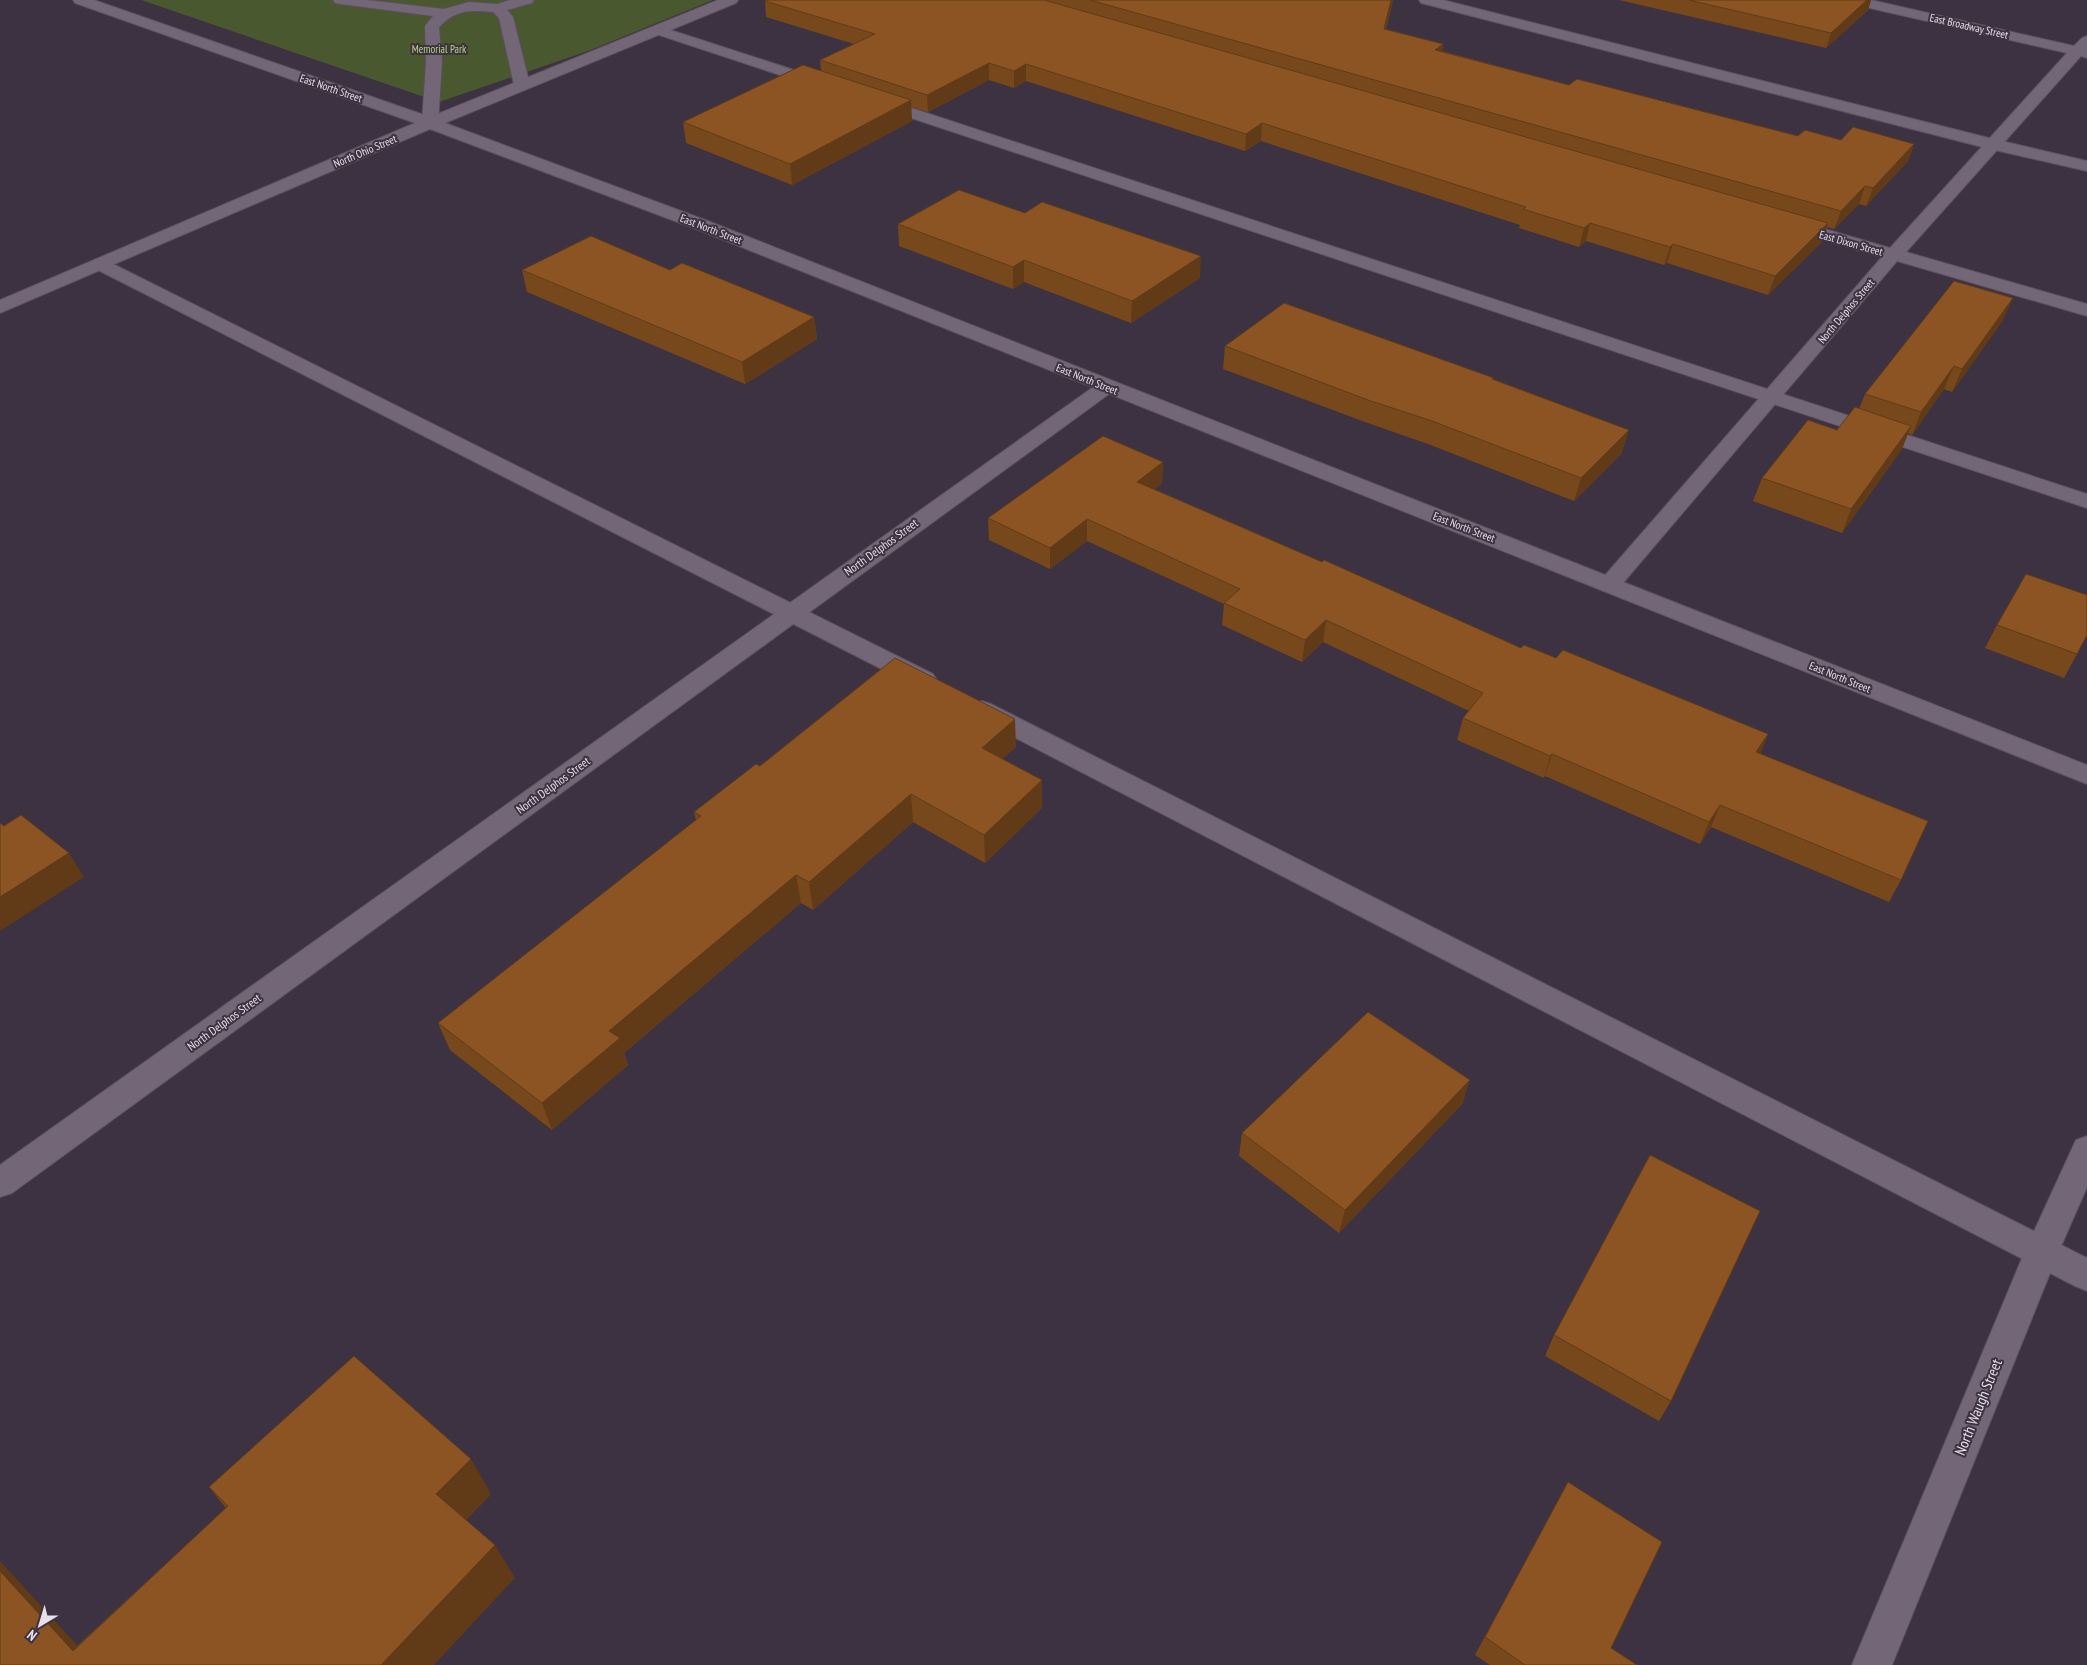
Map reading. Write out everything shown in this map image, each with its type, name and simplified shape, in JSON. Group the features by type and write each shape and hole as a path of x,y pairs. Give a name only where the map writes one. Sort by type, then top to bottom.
{"street":[{"name":"East North Street","path":"80,0 430,123 702,225 2087,775"},
{"path":"340,0 444,13"},
{"path":"430,123 434,62 432,26 444,13 468,3 497,8 527,0"},
{"name":"North Ohio Street","path":"0,307 430,123 731,0"},
{"path":"1426,0 1992,144 2087,166"},
{"name":"East Broadway Street","path":"1852,0 2084,48"},
{"path":"497,8 506,17 522,85"},
{"path":"658,30 837,89"},
{"name":"North Delphos Street","path":"1609,585 1893,255 1992,144 2084,48"},
{"path":"856,95 2087,500"},
{"name":"East Dixon Street","path":"1768,219 2087,310"},
{"path":"101,264 791,612 2087,1275"},
{"name":"North Delphos Street","path":"0,1183 1106,387"},
{"name":"North Waugh Street","path":"1872,1665 2042,1251 2087,1150"}],"green space":[{"name":"Memorial Park","path":"141,0 713,0 588,51 439,102"}],"building":[{"path":"766,0 1044,0 1828,223 1775,276 1673,244 1670,247 1590,223 1584,228 1523,209 1526,207 1262,123 1246,134 1026,64 1014,71 989,63 927,95 820,60 875,34"},
{"path":"1090,0 1391,0 1384,29 1443,44 1435,50 1569,85 1577,79 1798,136 1805,130 1841,140 1853,127 1914,144 1873,188 1865,186 1841,211"},
{"path":"1689,0 1867,0 1831,33"},
{"path":"803,65 911,100 790,164 683,122"},
{"path":"959,190 1025,213 1042,202 1201,256 1132,301 1024,260 1013,267 898,224"},
{"path":"591,236 670,270 682,263 814,317 742,362 522,270"},
{"path":"1954,281 2013,298 1962,369 1954,366 1921,412 1865,394"},
{"path":"1284,303 1494,378 1492,379 1629,430 1581,478 1432,421 1368,400 1225,346"},
{"path":"1855,407 1911,426 1851,509 1762,478 1808,420 1837,430"},
{"path":"1103,436 1163,462 1137,482 1322,562 1324,560 1521,648 1524,645 1556,658 1563,650 1768,734 1756,752 1928,821 1901,880 1720,805 1709,822 1463,718 1483,693 1326,620 1305,640 1224,603 1240,589 1087,519 1050,548 988,518"},
{"path":"2026,574 2087,595 2087,635 2077,654 1997,625"},
{"path":"895,658 1015,719 982,748 1042,780 984,835 911,794 809,882 796,875 609,1031 620,1038 542,1103 438,1023 701,816 694,812 756,764 760,766"},
{"path":"21,815 69,853 0,897 0,823 4,826"},
{"path":"1368,1012 1470,1080 1345,1210 1242,1133"},
{"path":"1650,1155 1760,1211 1671,1401 1554,1335"},
{"path":"354,1356 471,1459 436,1494 495,1545 381,1665 0,1665 0,1571 73,1651 228,1506 209,1487"},
{"path":"1568,1482 1662,1542 1611,1648 1637,1665 1525,1665 1485,1637"}]}
